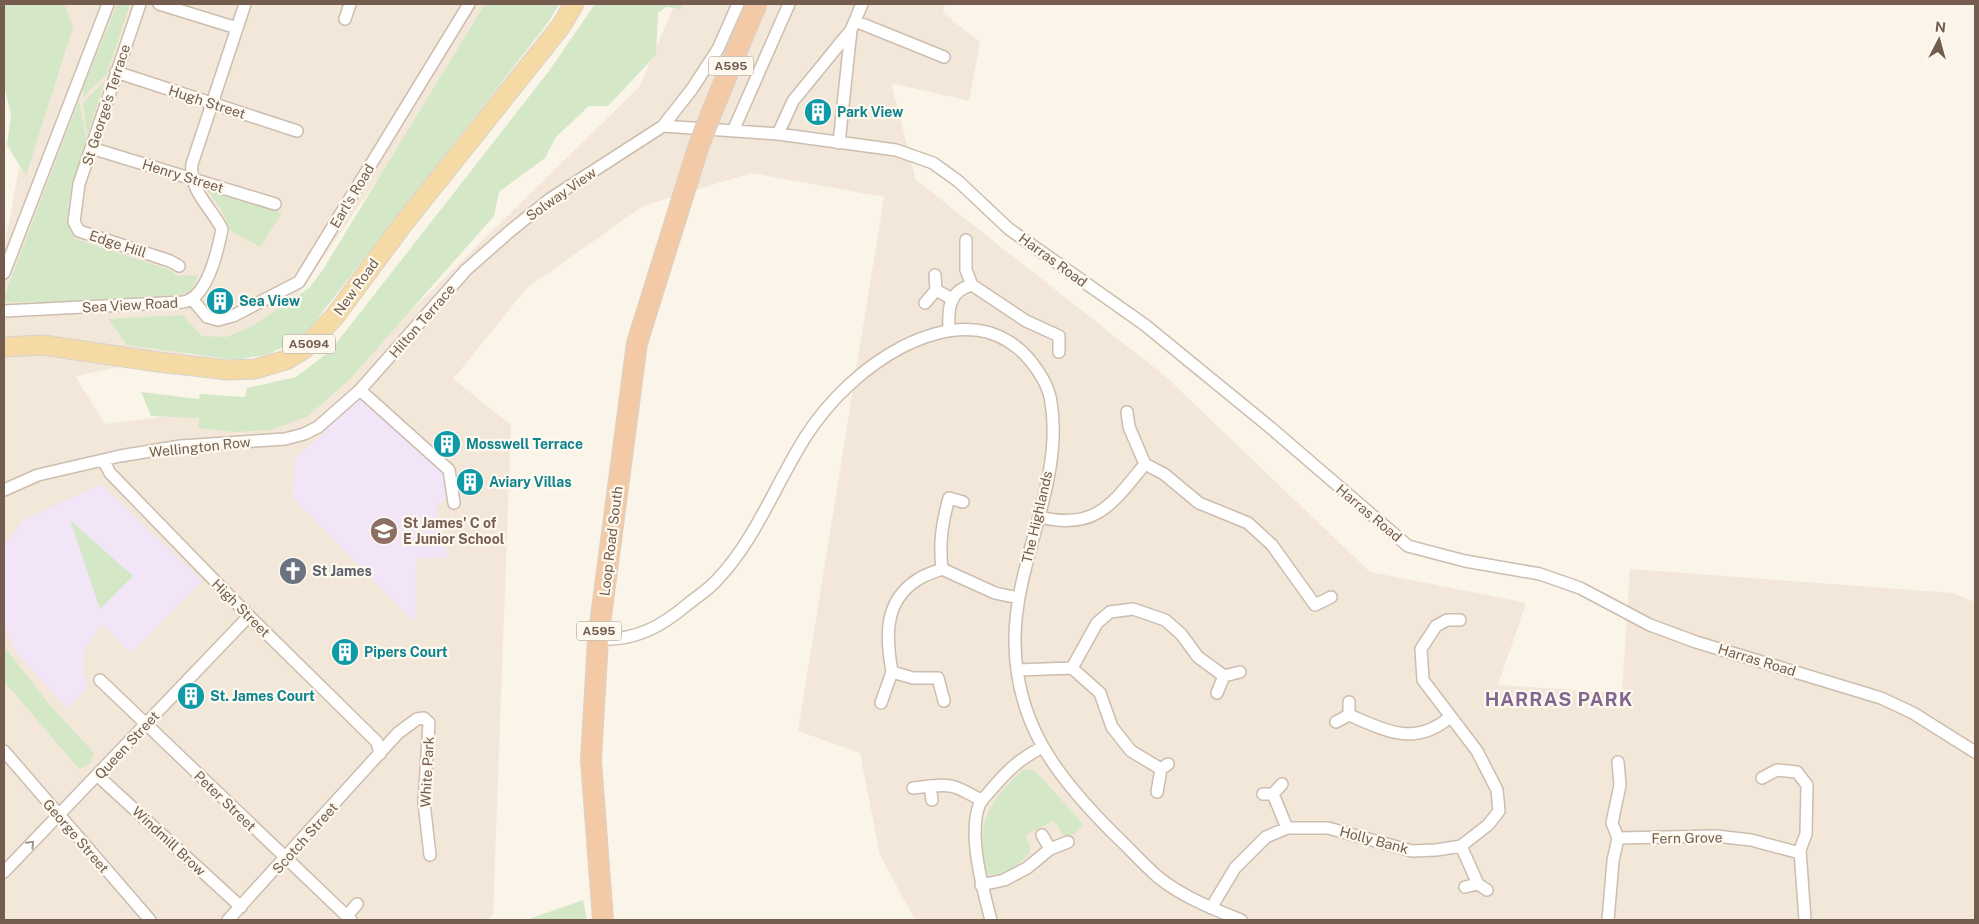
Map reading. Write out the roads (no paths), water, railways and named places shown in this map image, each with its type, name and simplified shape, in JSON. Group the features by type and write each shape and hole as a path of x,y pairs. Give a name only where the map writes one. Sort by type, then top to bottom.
{"highway":[{"name":"Loop Road South","path":"603,920 591,760 598,639 637,343 699,144 751,7"}],"main road":[{"name":"New Road","path":"4,347 42,345 229,370 255,369 286,360 304,349 335,316 403,224 561,26 574,4"}],"street":[{"path":"4,273 102,15 108,4"},
{"name":"St George's Terrace","path":"75,207 91,148 140,4"},
{"path":"159,4 236,28"},
{"path":"192,179 192,164 245,4"},
{"path":"345,19 350,4"},
{"name":"Earl's Road","path":"193,300 207,317 218,320 233,316 299,282 469,4"},
{"path":"733,131 789,4"},
{"path":"778,134 793,101 853,25 862,4"},
{"path":"730,26 751,7"},
{"name":"Solway View","path":"466,270 550,199 663,126 692,89 718,50 730,26 751,7"},
{"path":"663,126 778,134 839,143 853,25"},
{"path":"853,25 944,57"},
{"name":"Hugh Street","path":"116,72 297,131"},
{"name":"Harras Road","path":"839,143 896,150 915,155 943,169 1009,229 1145,326 1242,404 1408,546 1465,561 1540,574 1580,588 1650,625 1686,638 1881,698 1913,713 1975,752"},
{"name":"Henry Street","path":"91,148 275,204"},
{"name":"Sea View Road","path":"4,311 193,300 198,295 210,271 220,243 222,229 215,216 202,200 192,179"},
{"name":"Edge Hill","path":"75,207 74,222 80,231 180,266"},
{"path":"966,240 966,270 972,285 1026,321 1063,334 1059,352"},
{"name":"Hilton Terrace","path":"378,371 466,270"},
{"path":"925,303 936,290 935,275"},
{"path":"950,331 948,316 952,299 961,288 972,285"},
{"path":"936,290 952,299"},
{"name":"The Highlands","path":"598,639 621,640 665,623 717,580 743,547 807,434 834,400 862,373 889,354 914,341 950,331 970,329 990,332 1008,340 1024,353 1040,372 1051,401 1052,440 1040,517 1018,598 1015,639 1020,687 1029,720 1042,747 1066,784 1160,878 1211,908 1241,920"},
{"name":"Wellington Row","path":"4,490 38,475 103,460 181,446 276,440 304,434 318,427 360,390 378,371"},
{"path":"360,390 449,470 454,503"},
{"path":"1127,412 1126,427 1145,464 1164,474 1199,503 1248,523 1272,544 1313,610 1331,597"},
{"name":"High Street","path":"103,460 110,473 249,616 377,742 380,754"},
{"path":"1040,517 1060,522 1087,519 1115,501 1145,464"},
{"path":"942,569 940,550 947,494 963,502"},
{"path":"881,702 892,672 887,643 892,606 916,580 942,569 995,593 1018,598"},
{"path":"1072,668 1097,623 1110,612 1133,609 1165,620 1181,634 1198,657 1224,676"},
{"name":"Queen Street","path":"4,872 98,776 249,616"},
{"path":"1460,620 1438,619 1436,626 1421,649 1423,680 1477,751 1497,790 1499,811 1488,825 1461,846 1483,887 1465,887"},
{"path":"944,668 938,678 944,701"},
{"path":"1018,670 1072,668 1100,693 1112,727 1131,751 1164,767 1158,792"},
{"path":"892,672 914,678 938,678"},
{"path":"1224,676 1240,672"},
{"path":"1217,693 1224,676"},
{"name":"Peter Street","path":"100,680 349,918"},
{"path":"1349,702 1349,715"},
{"path":"1349,715 1378,727 1409,735 1436,729 1450,717"},
{"path":"1336,722 1349,715"},
{"name":"White Park","path":"380,754 398,733 417,719 424,718 429,723 424,803 430,855"},
{"path":"992,920 981,885 975,834 982,801 1006,772 1025,756 1042,747"},
{"name":"George Street","path":"4,751 58,816 150,920"},
{"name":"Scotch Street","path":"228,920 286,859 380,754"},
{"path":"1608,920 1613,862 1618,838 1612,823 1620,785 1619,762"},
{"path":"1762,778 1777,770 1797,772 1807,785 1806,834 1800,853 1805,920"},
{"name":"Windmill Brow","path":"98,776 241,907"},
{"path":"913,788 946,784 964,790 982,801"},
{"path":"1282,784 1268,794 1288,828"},
{"path":"930,786 932,800"},
{"name":"Holly Bank","path":"1211,908 1236,868 1266,837 1288,828 1328,828 1412,851 1461,846"},
{"path":"1042,835 1050,849"},
{"name":"Fern Grove","path":"1618,838 1716,836 1751,840 1800,853"},
{"path":"981,885 1004,880 1027,868 1050,849 1068,842"},
{"path":"349,918 356,904"}],"place":[{"name":"Park View","path":"818,112"},
{"name":"Sea View","path":"220,301"},
{"name":"Mosswell Terrace","path":"447,444"},
{"name":"Aviary Villas","path":"470,482"},
{"name":"St James' C of E Junior School","path":"384,531"},
{"name":"St James","path":"293,571"},
{"name":"Pipers Court","path":"345,652"},
{"name":"St. James Court","path":"191,696"}],"district":[{"name":"HARRAS PARK","path":"1559,699"}]}
